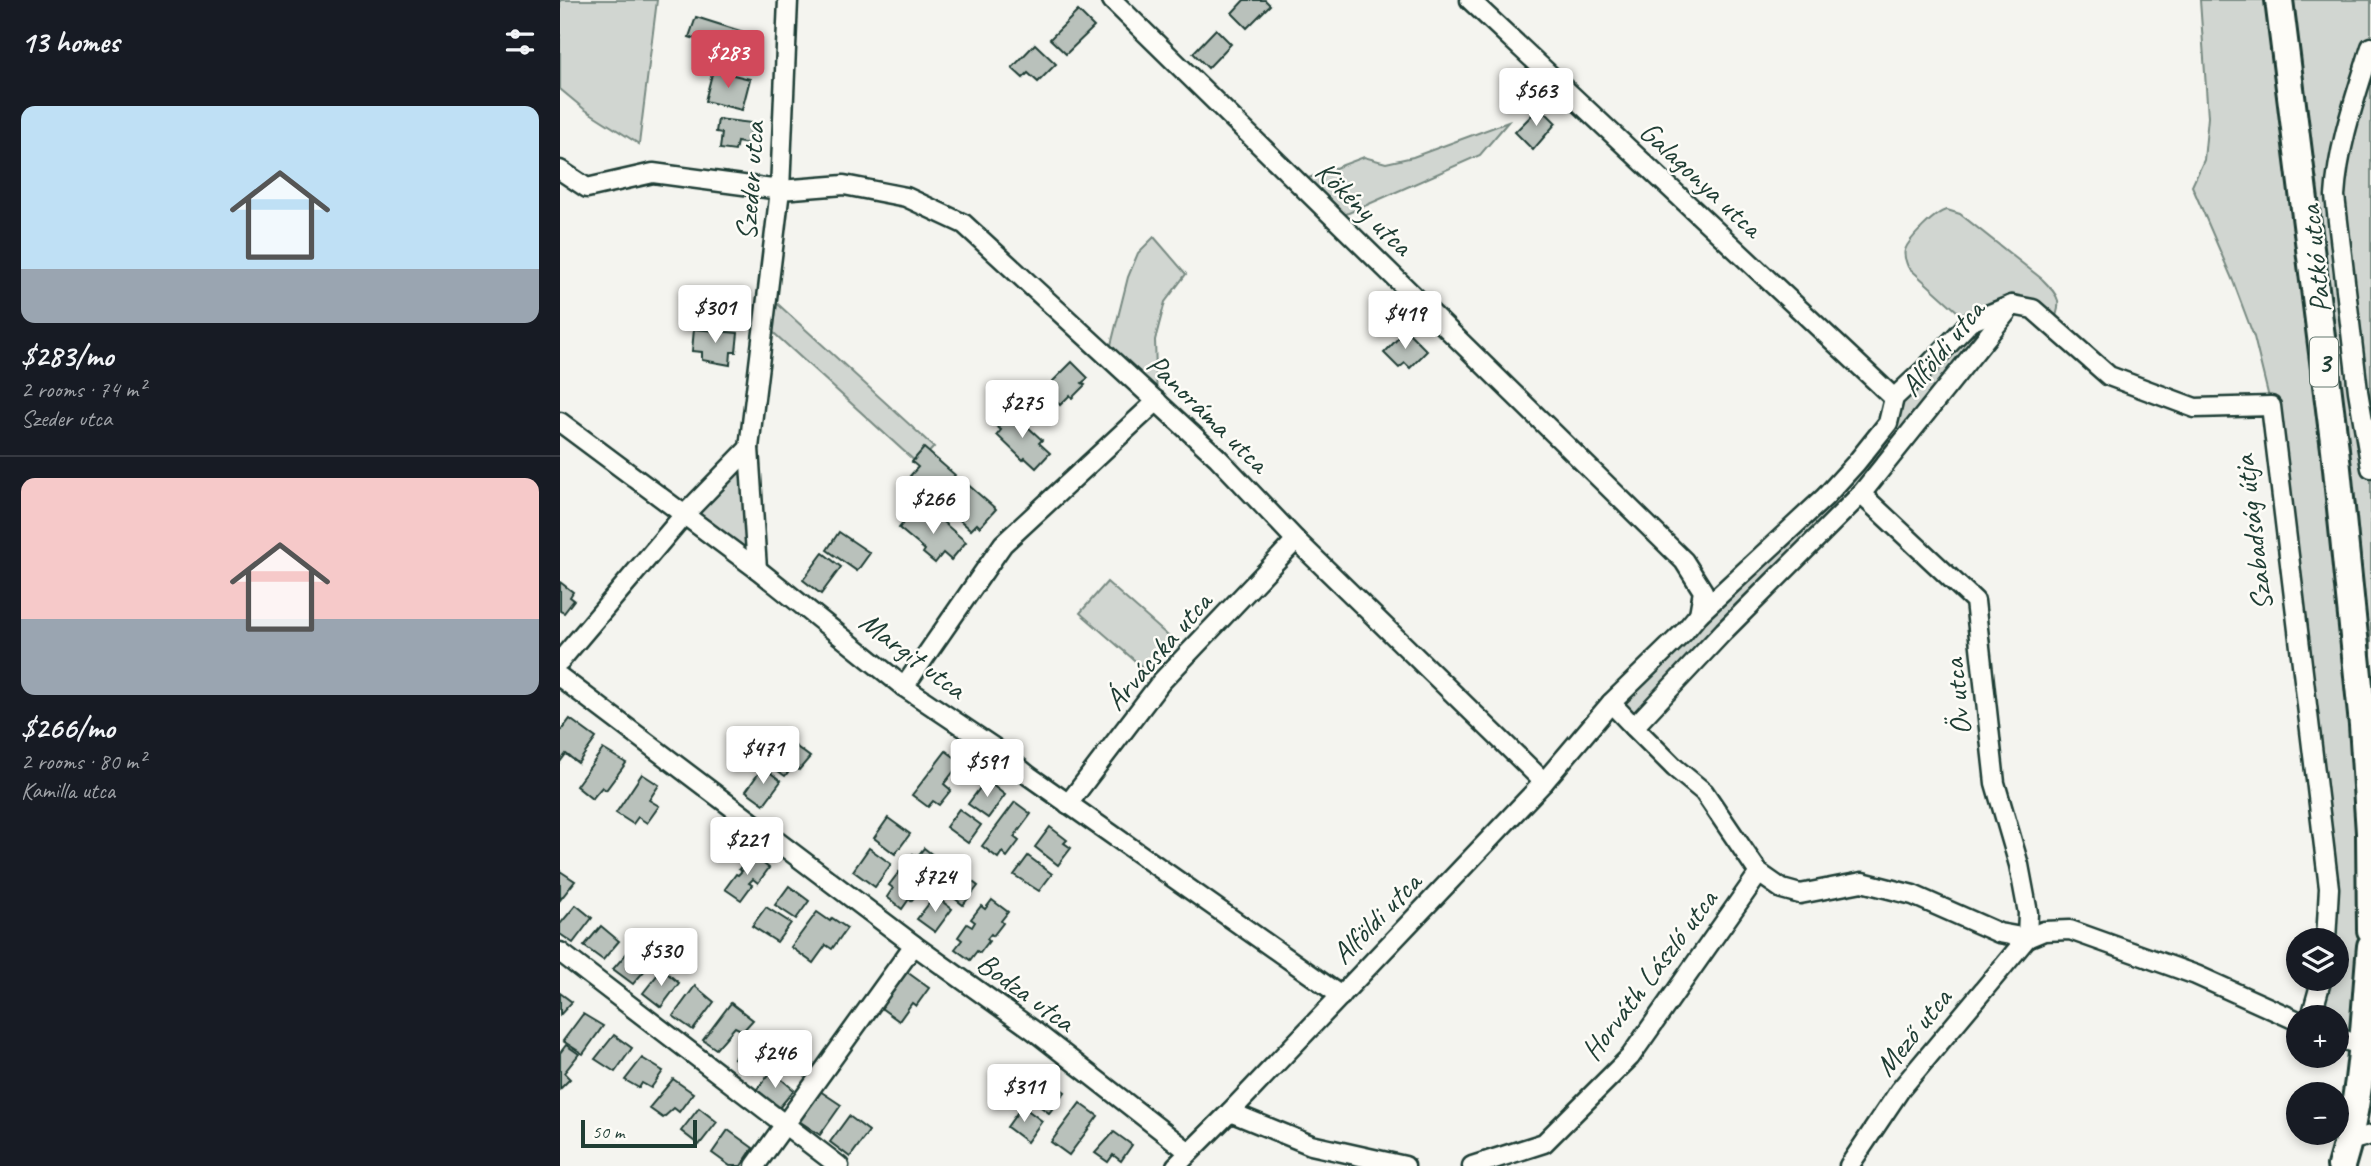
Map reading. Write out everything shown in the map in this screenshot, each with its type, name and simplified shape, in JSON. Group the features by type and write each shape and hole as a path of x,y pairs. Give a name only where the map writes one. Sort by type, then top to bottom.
{"main road":[{"name":"3","path":"2280,0 2335,449 2363,725 2370,833 2371,930"},
{"path":"2341,1166 2360,1138 2362,1046 2371,946"}],"street":[{"name":"Szeder utca","path":"757,569 749,448 780,190 788,0"},
{"name":"Kökény utca","path":"1112,0 1684,561 1703,591 1699,614"},
{"name":"Galagonya utca","path":"1470,0 1894,398"},
{"name":"Patkó utca","path":"2371,47 2343,142 2334,196 2358,391 2371,468"},
{"name":"Panoráma utca","path":"560,170 587,188 653,173 780,190 844,185 906,197 964,224 1218,458 1296,540 1544,782"},
{"name":"Alföldi utca","path":"1176,1166 1544,782 1611,703 1699,614 1825,497 1888,424 1894,398 1970,322 2012,305"},
{"name":"Alföldi utca","path":"1634,727 1724,631 1861,494 2012,305"},
{"name":"Szabadság útja","path":"2012,305 2033,309 2109,376 2196,408 2271,406 2329,888 2327,928"},
{"path":"904,687 1003,544 1157,401"},
{"name":"Margit utca","path":"560,422 757,569 904,687 993,747 1068,804 1341,996"},
{"path":"560,662 683,516 749,448"},
{"name":"Öv utca","path":"1861,494 1975,601 1995,783 2020,865 2028,913 2027,938"},
{"name":"Árvácska utca","path":"1068,804 1161,682 1296,540"},
{"name":"Bodza utca","path":"560,677 914,945 1033,1030 1189,1152"},
{"path":"1611,703 1675,768 1704,792 1759,873 1782,890 1800,894 1852,883 1874,884 1913,895 1999,933 2027,938 2044,931 2057,930 2087,935 2196,975 2286,1016"},
{"name":"Horváth László utca","path":"1472,1166 1544,1143 1630,1057 1759,873"},
{"name":"Mező utca","path":"1849,1166 1900,1090 2027,938"},
{"path":"755,1166 914,945"},
{"path":"560,952 839,1166"},
{"path":"2349,1042 2362,1046"},
{"path":"1230,1112 1311,1145 1405,1166"}],"shaded area":[{"path":"560,0 657,0 639,144 584,109 560,89"},
{"path":"2200,0 2371,0 2371,946 2362,1046 2349,1042 2349,1005 2314,1005 2318,991 2349,991 2349,928 2325,928 2271,406 2254,337 2192,186 2204,160 2208,117"},
{"path":"1508,122 1480,155 1335,219 1298,182 1364,157 1386,163 1413,157"},
{"path":"1947,210 1960,214 2048,285 2058,300 2058,311 2052,326 2012,306 1861,494 1634,727 1611,703 1856,463 1894,398 1969,322 1908,267 1905,257 1907,245 1917,233 1929,221"},
{"path":"1154,237 1186,274 1165,302 1155,340 1157,401 1108,357 1128,277 1138,253"},
{"path":"768,295 934,447 918,464 764,324"},
{"path":"749,448 757,569 683,516"},
{"path":"1107,582 1175,642 1148,672 1080,613"}],"building":[{"path":"1244,0 1265,0 1270,5 1247,28 1232,13"},
{"path":"1078,11 1094,27 1066,54 1050,39"},
{"path":"696,17 759,37 751,61 714,49 711,57 696,52 699,40 689,37"},
{"path":"1216,29 1231,44 1208,68 1193,53"},
{"path":"1035,44 1056,64 1038,82 1028,73 1023,78 1012,68"},
{"path":"713,70 750,79 742,110 705,101"},
{"path":"1540,107 1556,123 1533,150 1515,132"},
{"path":"718,119 752,123 749,144 737,142 735,151 720,149 722,133 716,132"},
{"path":"694,329 738,333 736,352 731,352 730,365 702,360 702,352 692,351"},
{"path":"1406,330 1427,351 1410,368 1405,363 1399,368 1384,353"},
{"path":"1072,362 1088,378 1072,398 1070,395 1060,405 1044,390"},
{"path":"1006,414 1011,419 1015,415 1042,440 1039,443 1050,453 1036,468 1025,458 1023,460 997,435 1001,430 995,425"},
{"path":"924,448 955,475 942,491 932,483 926,490 910,476 918,467 912,462"},
{"path":"966,483 996,509 980,527 977,524 971,530 951,512 957,504 952,500"},
{"path":"924,511 931,517 934,514 966,542 951,560 943,553 935,563 923,553 925,550 899,528 912,512 918,518"},
{"path":"839,532 870,553 857,571 827,550"},
{"path":"823,553 841,567 821,594 803,580"},
{"path":"560,582 573,592 570,597 574,600 564,613 560,611"},
{"path":"570,719 596,738 578,763 566,754 560,762 560,732"},
{"path":"786,739 810,757 799,770 793,766 785,776 767,763"},
{"path":"603,749 626,763 606,790 602,787 592,799 576,786"},
{"path":"946,751 961,762 944,784 951,790 939,805 933,801 928,807 912,795"},
{"path":"763,767 781,781 764,804 746,791"},
{"path":"642,774 659,785 649,800 659,806 647,823 638,817 633,824 616,813"},
{"path":"986,780 1005,795 988,818 968,804"},
{"path":"1015,802 1031,814 1014,837 1019,841 1007,857 1002,852 998,858 982,846"},
{"path":"959,809 981,825 968,843 946,827"},
{"path":"888,818 910,834 895,854 874,838"},
{"path":"1050,827 1067,840 1064,843 1071,848 1058,865 1035,847"},
{"path":"869,848 891,864 875,887 853,871"},
{"path":"924,848 939,860 932,869 935,871 925,884 922,882 918,887 921,889 902,909 887,897 893,888 889,885 899,872 903,875 907,870 903,867 913,854 917,857"},
{"path":"751,854 769,868 758,883 753,879 749,883 752,885 741,900 725,889 736,874 742,871 739,869"},
{"path":"1028,856 1052,874 1039,891 1014,875"},
{"path":"956,869 978,886 963,905 942,888"},
{"path":"560,871 575,881 560,900"},
{"path":"789,886 809,901 796,919 775,905"},
{"path":"935,896 952,909 935,932 917,919"},
{"path":"992,900 1008,912 993,936 991,934 987,939 989,941 980,953 977,951 970,960 955,949 962,940 958,937 967,924 972,927 975,922 971,919 981,906 985,909"},
{"path":"576,905 592,918 573,943 560,934 560,924"},
{"path":"766,907 791,923 777,942 752,926"},
{"path":"817,912 847,928 832,949 826,945 813,963 791,947"},
{"path":"601,926 619,941 603,960 584,946"},
{"path":"633,946 653,961 633,984 613,969"},
{"path":"662,969 679,983 661,1007 643,993"},
{"path":"907,972 929,988 916,1006 912,1003 899,1021 881,1008"},
{"path":"695,986 714,1002 693,1030 673,1016"},
{"path":"560,993 572,1002 560,1015"},
{"path":"731,1003 753,1020 743,1031 735,1027 716,1049 703,1040"},
{"path":"583,1014 603,1026 583,1054 563,1041"},
{"path":"614,1035 632,1048 615,1072 595,1059"},
{"path":"764,1039 772,1045 752,1072 734,1058 750,1040 757,1046"},
{"path":"566,1045 579,1054 564,1073 570,1079 560,1089 560,1053"},
{"path":"642,1058 663,1071 651,1088 642,1083 639,1088 625,1080"},
{"path":"772,1071 794,1090 779,1108 756,1090"},
{"path":"1045,1077 1065,1092 1049,1113 1029,1098"},
{"path":"673,1079 693,1093 679,1112 674,1108 663,1118 649,1108"},
{"path":"820,1091 841,1105 820,1135 799,1121"},
{"path":"1080,1103 1098,1116 1069,1155 1051,1142"},
{"path":"1022,1106 1042,1121 1027,1142 1007,1127"},
{"path":"699,1108 717,1122 699,1145 681,1131"},
{"path":"849,1116 869,1131 850,1157 830,1142"},
{"path":"728,1130 753,1148 741,1166 730,1166 712,1153"},
{"path":"1114,1132 1132,1145 1121,1161 1113,1155 1108,1162 1095,1153"}]}
